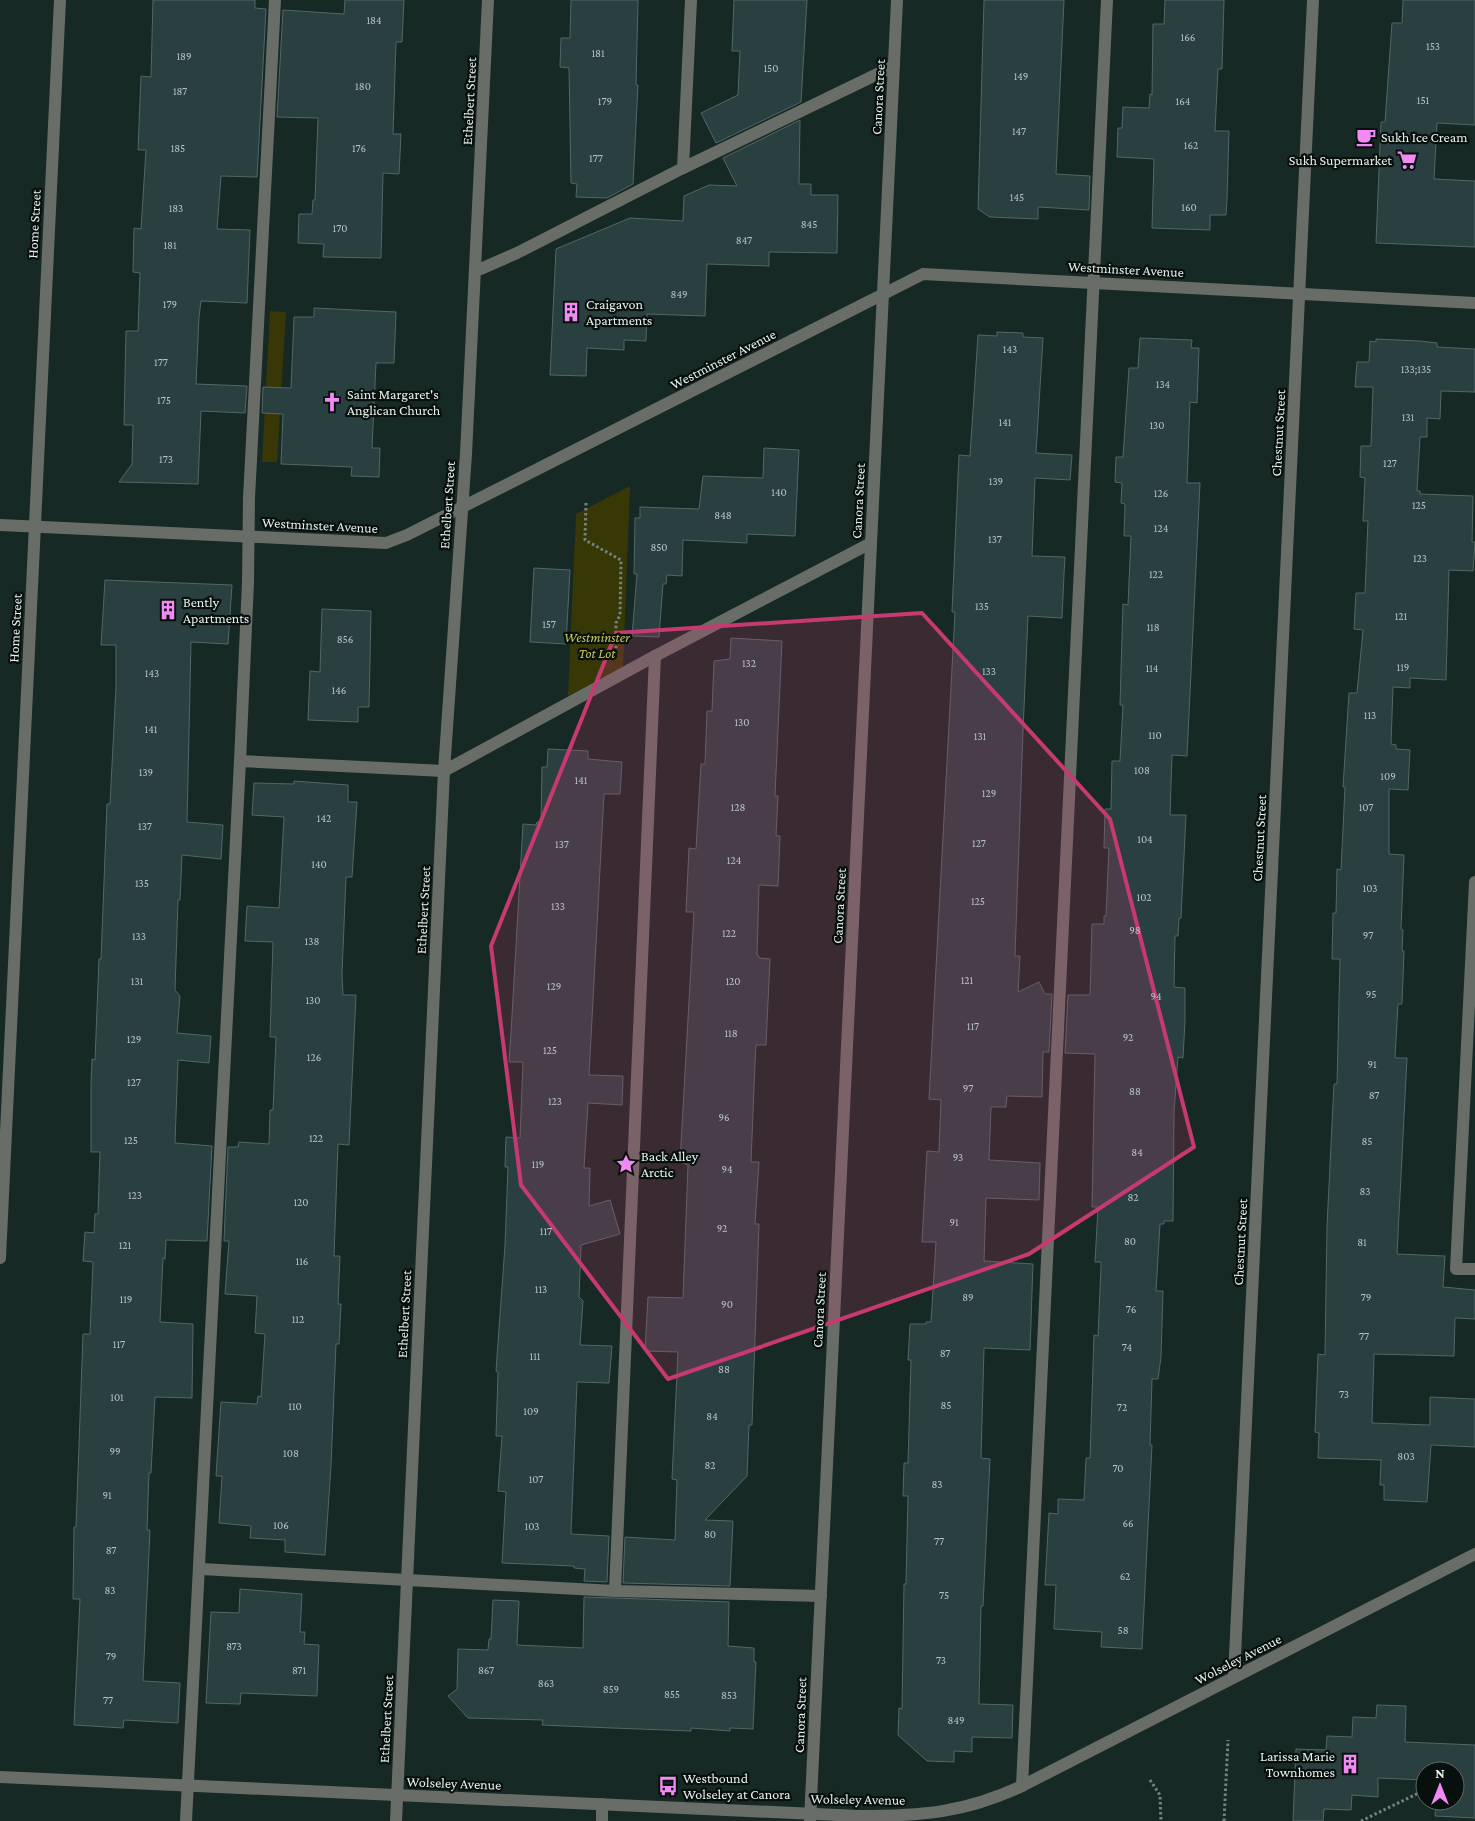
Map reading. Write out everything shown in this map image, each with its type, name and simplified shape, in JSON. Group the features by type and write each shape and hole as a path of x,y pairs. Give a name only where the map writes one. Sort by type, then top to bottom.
{"street":[{"name":"Home Street","path":"0,1258 60,0"},
{"path":"186,1821 201,1569 275,0"},
{"name":"Ethelbert Street","path":"396,1821 444,771 463,506 488,0"},
{"path":"683,168 691,0"},
{"name":"Canora Street","path":"810,1817 897,0"},
{"path":"1022,1786 1106,0"},
{"name":"Chestnut Street","path":"1234,1677 1313,0"},
{"path":"476,271 517,253 683,168 894,66"},
{"name":"Westminster Avenue","path":"0,525 386,543 923,274 1475,303"},
{"path":"240,761 444,771 655,656 871,543"},
{"path":"615,1591 655,656"},
{"path":"1475,882 1456,1269 1475,1269"},
{"name":"Wolseley Avenue","path":"0,1777 602,1804 810,1817 895,1816 943,1813 973,1806 1022,1786 1475,1554"},
{"path":"201,1569 615,1591 821,1596"},
{"path":"602,1804 602,1821"}],"path":[{"path":"586,504 584,540 621,560 620,615 616,623 616,667 613,669 618,676"},
{"path":"1224,1821 1228,1740"},
{"path":"1150,1780 1160,1795 1161,1821"},
{"path":"1361,1821 1415,1795"}],"highlighted area":[{"path":"922,613 1110,819 1194,1147 1029,1254 668,1379 521,1185 491,946 616,633"}],"green space":[{"path":"270,311 286,312 277,462 262,462"},
{"name":"Westminster Tot Lot","path":"630,486 623,667 568,696 576,514"}],"building":[{"path":"153,0 255,0 255,8 266,9 257,177 221,176 217,229 250,230 247,303 201,301 199,317 196,384 247,386 245,413 201,411 198,484 119,482 132,464 133,425 124,425 126,331 138,331 140,273 133,272 134,228 141,229 146,150 138,150 141,76 151,77"},
{"path":"345,0 404,0 402,42 396,42 393,134 401,134 399,174 383,173 381,258 323,257 324,244 298,243 299,214 312,214 313,200 315,200 318,118 277,117 283,10 344,14"},
{"path":"571,0 638,0 636,85 638,85 633,184 607,198 576,197 577,184 571,183 569,68 560,67 561,38 570,38"},
{"path":"734,0 807,0 801,102 716,143 701,113 738,95 740,51 732,51"},
{"path":"984,0 1064,0 1056,174 1090,176 1089,210 1038,207 1038,219 990,217 978,209"},
{"path":"1165,0 1224,0 1222,69 1218,69 1215,131 1229,131 1227,199 1226,215 1210,215 1210,230 1152,228 1154,159 1117,157 1118,128 1122,128 1123,107 1149,108 1150,94 1152,95 1153,24 1164,24"},
{"path":"1403,0 1475,0 1475,125 1437,123 1434,179 1475,181 1475,247 1376,243 1381,122 1385,122 1392,23 1402,23"},
{"path":"800,120 799,184 811,184 811,195 838,195 837,253 769,252 769,266 707,264 705,316 647,314 646,341 624,340 624,350 587,348 586,376 550,375 556,249 630,218 683,221 684,196 709,185 737,186 723,158"},
{"name":"Saint Margaret's Anglican Church","path":"314,308 396,312 394,363 376,363 372,448 380,448 379,477 351,476 352,467 281,464 283,414 262,413 263,387 291,388 294,317 314,317"},
{"path":"997,332 1023,333 1023,337 1043,338 1036,453 1072,455 1070,480 1035,478 1032,556 1065,557 1062,618 1028,616 1023,731 1015,956 1020,956 1018,992 1039,982 1045,994 1052,994 1049,1052 1043,1052 1042,1097 1007,1096 1006,1107 991,1107 989,1160 1040,1163 1039,1200 986,1198 984,1261 1033,1264 1030,1350 984,1348 981,1458 990,1459 983,1606 981,1606 979,1704 1013,1705 1012,1738 972,1737 972,1752 954,1751 954,1762 927,1761 898,1735 899,1708 902,1709 904,1584 906,1584 908,1496 903,1496 904,1463 908,1463 911,1360 908,1360 910,1324 926,1324 926,1322 931,1322 936,1242 922,1242 927,1151 939,1152 941,1100 929,1099 955,612 952,612 959,455 970,456 978,335 997,336"},
{"path":"1140,338 1192,340 1191,348 1199,348 1197,403 1190,402 1187,483 1200,483 1187,756 1172,755 1170,815 1186,815 1181,918 1179,918 1178,936 1175,936 1174,987 1185,988 1185,1021 1183,1058 1178,1057 1174,1112 1173,1221 1164,1221 1164,1224 1160,1224 1156,1291 1163,1291 1161,1357 1158,1379 1152,1379 1150,1445 1152,1445 1142,1649 1101,1647 1102,1632 1054,1629 1056,1585 1045,1585 1049,1513 1058,1514 1058,1499 1084,1500 1086,1458 1090,1458 1094,1335 1098,1336 1101,1267 1101,1262 1095,1262 1098,1207 1092,1207 1095,1054 1065,1053 1068,995 1090,995 1092,924 1104,924 1104,916 1106,916 1109,848 1104,848 1105,809 1111,809 1112,761 1120,761 1123,705 1120,705 1123,604 1128,605 1131,536 1124,536 1125,504 1121,503 1122,483 1115,482 1116,457 1123,457 1129,368 1138,368"},
{"path":"1376,339 1420,341 1437,343 1437,347 1475,349 1475,392 1441,391 1440,419 1427,418 1427,437 1420,437 1417,491 1420,491 1420,494 1473,496 1472,542 1475,542 1473,571 1449,570 1446,680 1410,678 1410,688 1393,687 1391,744 1396,745 1396,749 1410,750 1408,790 1389,789 1389,854 1404,855 1401,929 1403,930 1402,951 1404,951 1402,1004 1398,1004 1395,1058 1407,1058 1397,1254 1445,1256 1443,1287 1475,1290 1475,1319 1455,1318 1454,1356 1374,1354 1372,1423 1430,1425 1430,1397 1475,1399 1475,1447 1431,1445 1427,1502 1384,1500 1384,1485 1380,1485 1381,1460 1318,1458 1319,1433 1315,1432 1318,1354 1325,1355 1327,1226 1334,1084 1337,1084 1340,959 1332,959 1333,913 1336,913 1337,869 1341,870 1345,787 1343,787 1349,693 1357,693 1363,630 1354,629 1356,593 1365,593 1368,521 1363,521 1365,478 1360,477 1361,446 1371,446 1373,387 1355,387 1357,362 1369,362 1370,341 1376,342"},
{"path":"764,448 799,450 795,536 747,534 747,543 683,540 682,576 667,575 666,584 663,584 659,637 632,636 637,574 634,574 635,518 640,518 640,507 699,509 703,476 763,478"},
{"path":"534,568 570,570 566,644 530,642"},
{"path":"105,580 232,585 228,644 191,642 187,822 223,825 221,859 182,855 180,900 178,900 175,990 180,996 177,1033 211,1036 209,1063 178,1060 175,1143 212,1146 207,1241 166,1240 165,1259 163,1258 160,1322 193,1324 192,1398 155,1397 151,1473 149,1473 147,1530 150,1530 143,1681 180,1683 178,1723 124,1720 123,1728 74,1725 80,1599 73,1599 74,1527 76,1527 83,1334 90,1334 93,1262 83,1261 85,1232 94,1233 95,1214 98,1214 100,1152 91,1152 91,1086 92,1059 95,1060 107,804 110,804 116,687 116,645 101,645"},
{"path":"322,609 371,611 369,707 358,707 358,722 308,720 310,671 320,672"},
{"path":"731,638 782,641 775,796 778,796 776,836 780,836 778,886 759,885 757,955 759,958 770,959 766,1045 756,1045 755,1063 751,1162 759,1162 755,1224 759,1224 752,1425 749,1425 747,1476 705,1520 733,1521 730,1586 623,1583 625,1537 675,1540 677,1480 672,1479 678,1352 645,1351 648,1297 683,1298 688,1165 680,1162 694,912 686,912 689,848 696,849 701,764 705,764 707,711 712,711 714,661 730,659"},
{"path":"548,749 588,751 588,759 622,762 620,794 604,794 589,1075 623,1076 622,1105 588,1103 584,1168 590,1168 589,1206 610,1200 620,1234 581,1245 579,1297 583,1301 580,1345 612,1346 609,1383 577,1382 571,1534 609,1536 607,1582 584,1581 585,1569 574,1568 574,1566 502,1563 506,1492 498,1491 502,1436 496,1436 498,1372 496,1371 505,1245 508,1167 505,1167 506,1137 520,1138 523,1062 509,1062 523,824 536,825 537,822 541,822 542,767 547,767"},
{"path":"294,781 348,785 348,802 357,802 352,877 346,877 342,974 343,995 356,995 349,1145 338,1144 334,1256 340,1256 338,1304 341,1304 339,1344 336,1344 325,1555 285,1552 285,1540 250,1538 251,1526 219,1523 222,1476 216,1476 221,1402 257,1404 258,1396 261,1397 265,1334 255,1333 257,1296 225,1294 229,1241 224,1241 228,1147 238,1147 239,1142 269,1144 270,1110 273,1110 276,1037 270,1037 273,942 245,941 247,906 279,908 284,817 252,815 254,783 294,784"},
{"path":"240,1589 302,1594 300,1632 305,1632 304,1644 319,1645 317,1696 241,1693 240,1704 206,1703 211,1612 239,1613"},
{"path":"584,1597 729,1602 728,1646 754,1648 754,1662 756,1662 753,1729 730,1728 730,1731 691,1728 691,1731 587,1727 542,1725 543,1720 468,1718 448,1696 457,1689 458,1649 488,1650 489,1639 491,1639 493,1600 519,1601 517,1645 583,1648"},
{"name":"Larissa Marie Townhomes","path":"1377,1705 1406,1706 1405,1742 1475,1745 1475,1818 1435,1816 1435,1811 1465,1811 1465,1761 1415,1761 1415,1780 1378,1778 1378,1797 1352,1795 1351,1810 1324,1809 1323,1821 1293,1821 1296,1749 1326,1750 1327,1736 1352,1737 1353,1717 1376,1718"}],"place":[{"name":"Sukh Ice Cream","path":"1366,137"},
{"name":"Sukh Supermarket","path":"1407,160"},
{"name":"Craigavon Apartments","path":"571,312"},
{"name":"Saint Margaret's Anglican Church","path":"332,402"},
{"name":"Bently Apartments","path":"168,610"},
{"name":"Back Alley Arctic","path":"626,1164"},
{"name":"Larissa Marie Townhomes","path":"1350,1764"},
{"name":"Westbound Wolseley at Canora","path":"668,1786"}]}
